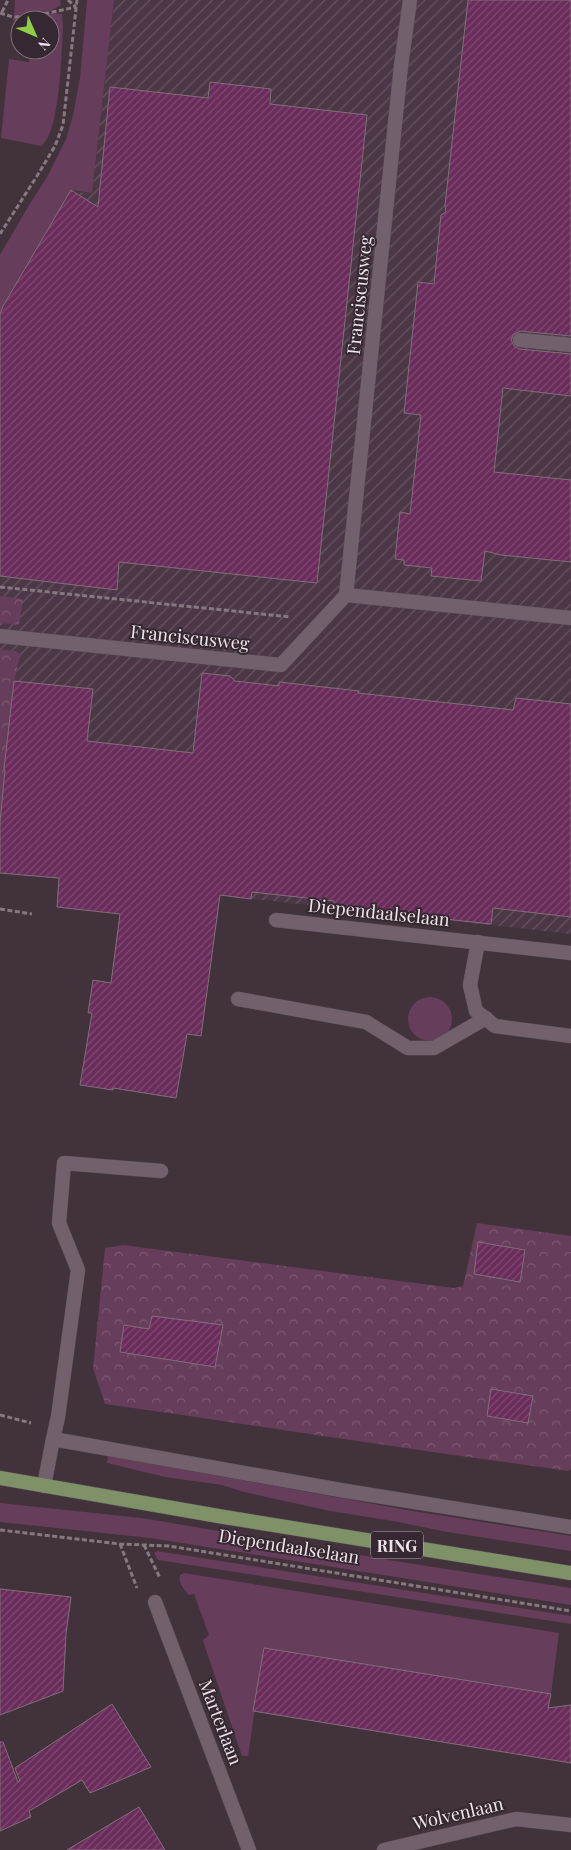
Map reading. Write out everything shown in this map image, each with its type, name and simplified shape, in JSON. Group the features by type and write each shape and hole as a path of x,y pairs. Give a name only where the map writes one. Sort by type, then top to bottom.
{"main road":[{"name":"Diependaalselaan","path":"0,1478 233,1519 571,1572"}],"street":[{"name":"Franciscusweg","path":"0,636 281,665 346,594 401,66 410,0"},
{"path":"520,340 571,345"},
{"path":"346,594 571,618"},
{"name":"Diependaalselaan","path":"276,920 571,953"},
{"path":"478,942 470,984 476,1011 495,1026 571,1036"},
{"path":"238,998 366,1022 408,1048 434,1048 486,1018"},
{"path":"44,1486 58,1417 78,1270 59,1223 64,1163 161,1171"},
{"path":"53,1439 346,1491 571,1527"},
{"name":"Marterlaan","path":"156,1605 249,1850"},
{"name":"Wolvenlaan","path":"384,1850 516,1819 571,1825"}],"path":[{"path":"8,0 1,13 13,17 39,15 76,7"},
{"path":"68,0 76,7"},
{"path":"0,234 55,146 63,125 77,0"},
{"name":"Franciscusweg","path":"0,587 298,617"},
{"path":"0,909 32,914"},
{"name":"Diependaalselaan","path":"0,1530 120,1544 169,1546 571,1611"},
{"path":"120,1544 143,1604 156,1605"}],"shaded area":[{"path":"114,0 571,0 571,934 127,885 0,873 0,314 7,298 71,190 74,192 92,193"}],"green space":[{"path":"15,0 60,0 61,5 50,10 14,10"},
{"path":"87,0 114,0 92,193 71,190 7,298 0,314 0,255 47,177 66,139 73,115 80,78"},
{"path":"60,14 62,14 61,71 56,109 47,139 41,146 1,138 9,59 29,62 29,60 60,60"},
{"path":"0,596 23,599 19,625 0,623"},
{"path":"0,649 16,651 20,655 14,681 0,822"},
{"path":"426,997 434,997 446,1003 452,1019 446,1035 434,1041 426,1041 414,1035 408,1023 408,1015 414,1003"},
{"path":"477,1223 571,1236 571,1468 569,1471 105,1404 93,1368 105,1248 123,1245 454,1288 463,1286"},
{"path":"108,1456 407,1510 571,1536 571,1551 447,1532 330,1511 244,1492 222,1485 165,1477 107,1463"},
{"path":"0,1503 142,1518 401,1562 571,1588 571,1605 150,1538 0,1522"},
{"path":"157,1551 571,1616 571,1624 158,1560 154,1553"},
{"path":"184,1573 559,1633 551,1694 264,1648 248,1756 242,1756 204,1644 203,1640 209,1635 194,1594 189,1595 181,1583 180,1575"}],"building":[{"path":"468,0 571,0 571,336 520,331 513,335 511,340 515,347 519,349 571,354 571,396 503,388 494,472 571,480 571,562 501,555 485,551 481,581 431,576 432,568 404,565 404,560 395,559 400,512 410,514 421,415 404,413 418,282 434,284 441,215 446,212 445,205"},
{"path":"210,82 271,89 270,104 367,115 317,583 119,562 117,590 0,576 0,314 3,306 71,190 98,207 110,87 208,98"},
{"path":"202,673 230,676 235,681 279,686 279,682 359,691 358,693 513,710 516,698 571,704 571,917 493,908 491,924 334,907 334,901 252,892 251,899 220,895 201,1036 187,1034 176,1098 80,1085 92,1013 88,1013 93,980 111,983 120,914 57,907 59,878 0,873 0,822 14,681 93,689 87,741 193,753"},
{"path":"478,1242 525,1250 520,1282 474,1274"},
{"path":"152,1316 223,1325 215,1367 120,1352 124,1325 149,1329"},
{"path":"491,1389 533,1396 528,1423 487,1416"},
{"path":"0,1589 71,1597 66,1634 63,1691 0,1715"},
{"path":"264,1648 551,1694 548,1708 571,1705 571,1763 253,1711"},
{"path":"112,1704 151,1767 90,1793 82,1780 29,1811 31,1817 0,1831 0,1742 3,1742 18,1782 20,1781 15,1768"},
{"path":"139,1807 165,1850 67,1850"}]}
